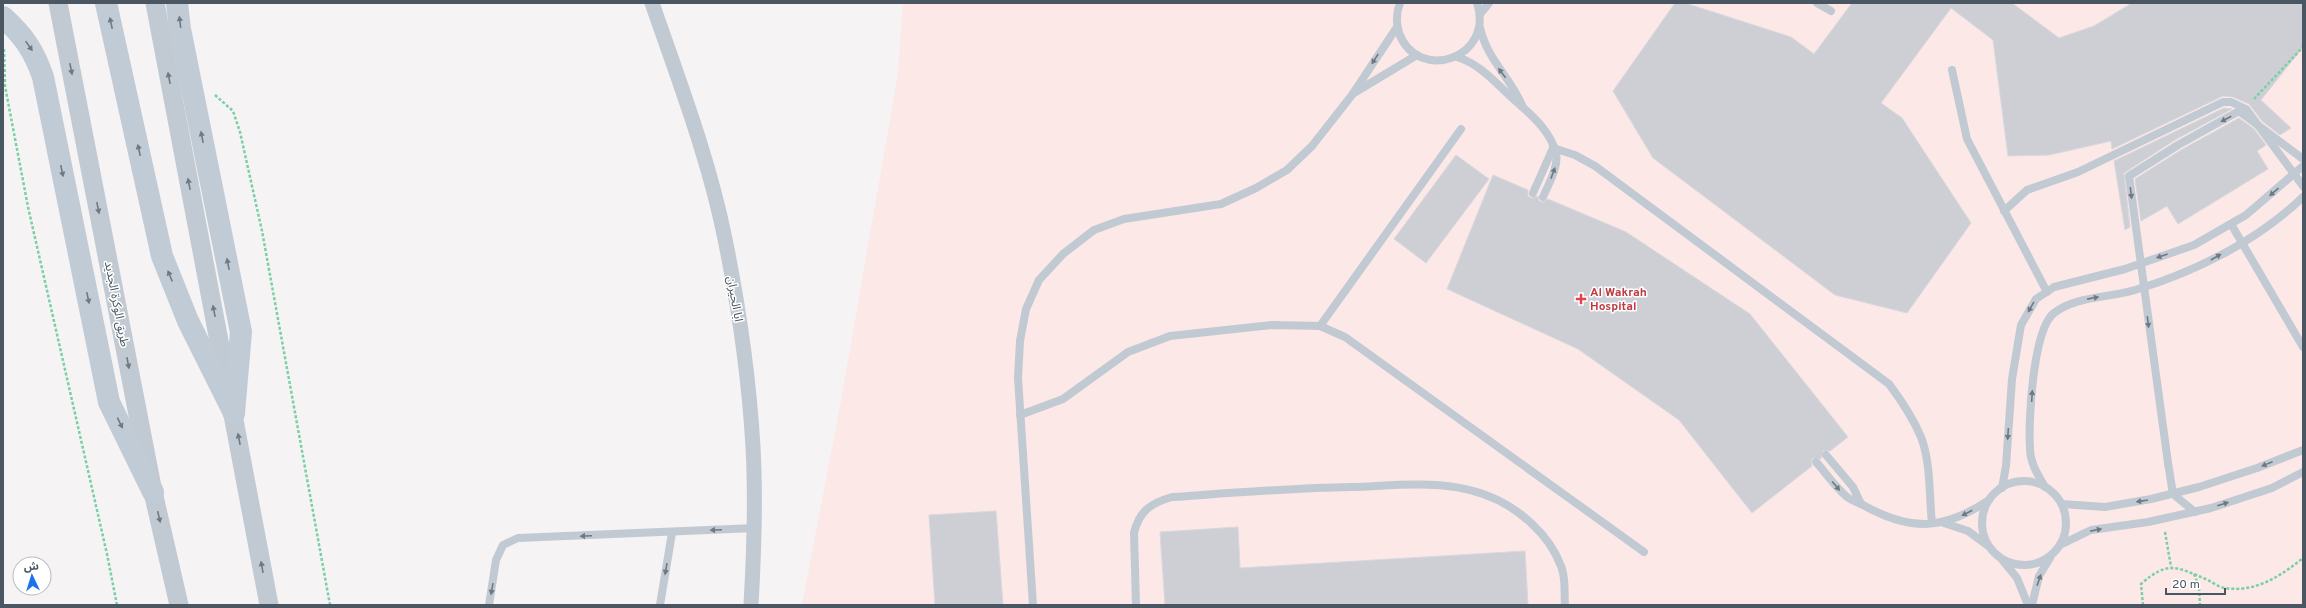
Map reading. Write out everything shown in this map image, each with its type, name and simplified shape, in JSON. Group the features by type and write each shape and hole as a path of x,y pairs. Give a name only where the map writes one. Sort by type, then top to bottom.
{"main road":[{"path":"106,3 162,256 188,322 234,413"},
{"path":"177,3 180,29 241,332 234,413"},
{"path":"3,17 20,32 36,56 109,402 153,492"}],"street":[{"name":"طريق الوكرة الجديد","path":"58,3 153,492 179,605"},
{"path":"155,3 234,413 269,605"},
{"name":"ابا الحيران","path":"652,3 695,126 725,238 745,358 753,448 755,528 751,605"}],"lane":[{"path":"1400,3 1397,10 1397,27 1408,48 1418,55 1430,60 1444,60 1457,57 1468,49 1476,39 1480,27 1481,13 1477,3"},
{"path":"1481,13 1489,3"},
{"path":"1816,3 1831,11"},
{"path":"1033,605 1018,378 1019,349 1026,309 1039,280 1063,254 1094,230 1124,219 1221,204 1256,188 1287,170 1312,146 1352,94 1397,27"},
{"path":"1480,27 1492,59 1513,88 1523,105"},
{"path":"1352,94 1418,55"},
{"path":"1457,57 1478,66 1523,105 1545,130 1556,153 1555,165 1543,197"},
{"path":"1952,70 1967,139 2047,292"},
{"path":"2004,211 2027,190 2078,172 2215,104 2231,102 2246,109 2303,186"},
{"path":"2195,512 2173,494 2128,176 2178,145 2240,111 2303,158"},
{"path":"1320,326 1462,129"},
{"path":"1533,193 1553,148"},
{"path":"1553,148 1575,155 1595,166 1889,384 1901,400 1921,438 1927,471 1932,524"},
{"path":"2002,488 2006,466 2012,379 2021,325 2036,299 2054,287 2125,269 2194,245 2246,215 2303,166"},
{"path":"2045,487 2035,470 2030,449 2033,382 2041,332 2052,314 2064,306 2087,299 2148,286 2203,264 2258,233 2303,197"},
{"path":"2231,224 2303,347"},
{"path":"1020,415 1063,399 1128,352 1170,336 1272,325 1320,326 1345,337 1644,552"},
{"path":"2062,504 2105,507 2173,494 2257,468 2303,450"},
{"path":"1826,455 1852,487 1861,504"},
{"path":"1816,462 1842,493 1892,519 1910,523 1932,524 1943,523 1955,519 1989,499 2002,488 2023,481 2035,482 2045,487 2054,494 2062,504 2066,518 2066,532 2060,545 2051,556 2039,576 2032,605"},
{"path":"2060,545 2091,530 2163,519 2195,512 2272,488 2303,472"},
{"path":"1136,605 1134,533 1136,522 1144,511 1154,502 1172,497 1195,495 1329,487 1438,484 1473,490 1498,499 1522,515 1539,531 1562,567 1565,605"},
{"path":"1989,499 1984,510 1982,523 1983,535 1989,547"},
{"path":"1943,523 1968,532 1989,547 2003,560 2017,578 2028,605"},
{"path":"489,605 496,560 503,545 518,538 672,533 755,528"},
{"path":"660,605 672,533"},
{"path":"2003,560 2015,565 2028,565 2040,563 2051,556"}],"path":[{"path":"4,45 5,86 28,207 117,605"},
{"path":"2246,109 2303,47"},
{"path":"210,90 233,111 240,132 262,230 330,605"},
{"path":"2163,519 2171,567"},
{"path":"2143,605 2141,584 2155,572 2171,567 2194,574 2225,588 2257,586 2282,575 2303,558"},
{"path":"2194,574 2198,586 2200,605"}],"shaded area":[{"name":"Al Wakrah Hospital","path":"903,3 2303,3 2303,605 802,605 841,401 898,74"}],"building":[{"path":"1675,3 1685,3 1791,37 1814,54 1852,3 2012,3 2059,38 2094,26 2132,3 2303,3 2303,47 2261,100 2291,128 2280,135 2262,121 2249,104 2233,97 2223,96 2112,149 2111,141 2049,155 2008,156 1993,40 1951,8 1881,103 1902,118 1971,223 1907,313 1835,295 1653,158 1613,91"},
{"path":"2224,108 2232,109 2175,140 2124,173 2130,227 2125,230 2114,161"},
{"path":"2239,118 2254,129 2266,145 2257,151 2268,169 2178,224 2167,206 2141,221 2135,179 2181,150"},
{"path":"1456,155 1489,179 1426,263 1394,239"},
{"path":"1493,175 1528,190 1528,196 1531,198 1538,196 1539,201 1543,202 1548,199 1626,232 1750,314 1848,437 1830,451 1823,451 1821,459 1813,458 1811,461 1812,466 1752,513 1679,420 1578,349 1447,289"},
{"path":"996,511 1003,605 935,605 929,515"},
{"path":"1238,527 1240,568 1525,551 1528,605 1165,605 1160,532"}],"place":[{"name":"Al Wakrah Hospital","path":"1581,299"}]}
